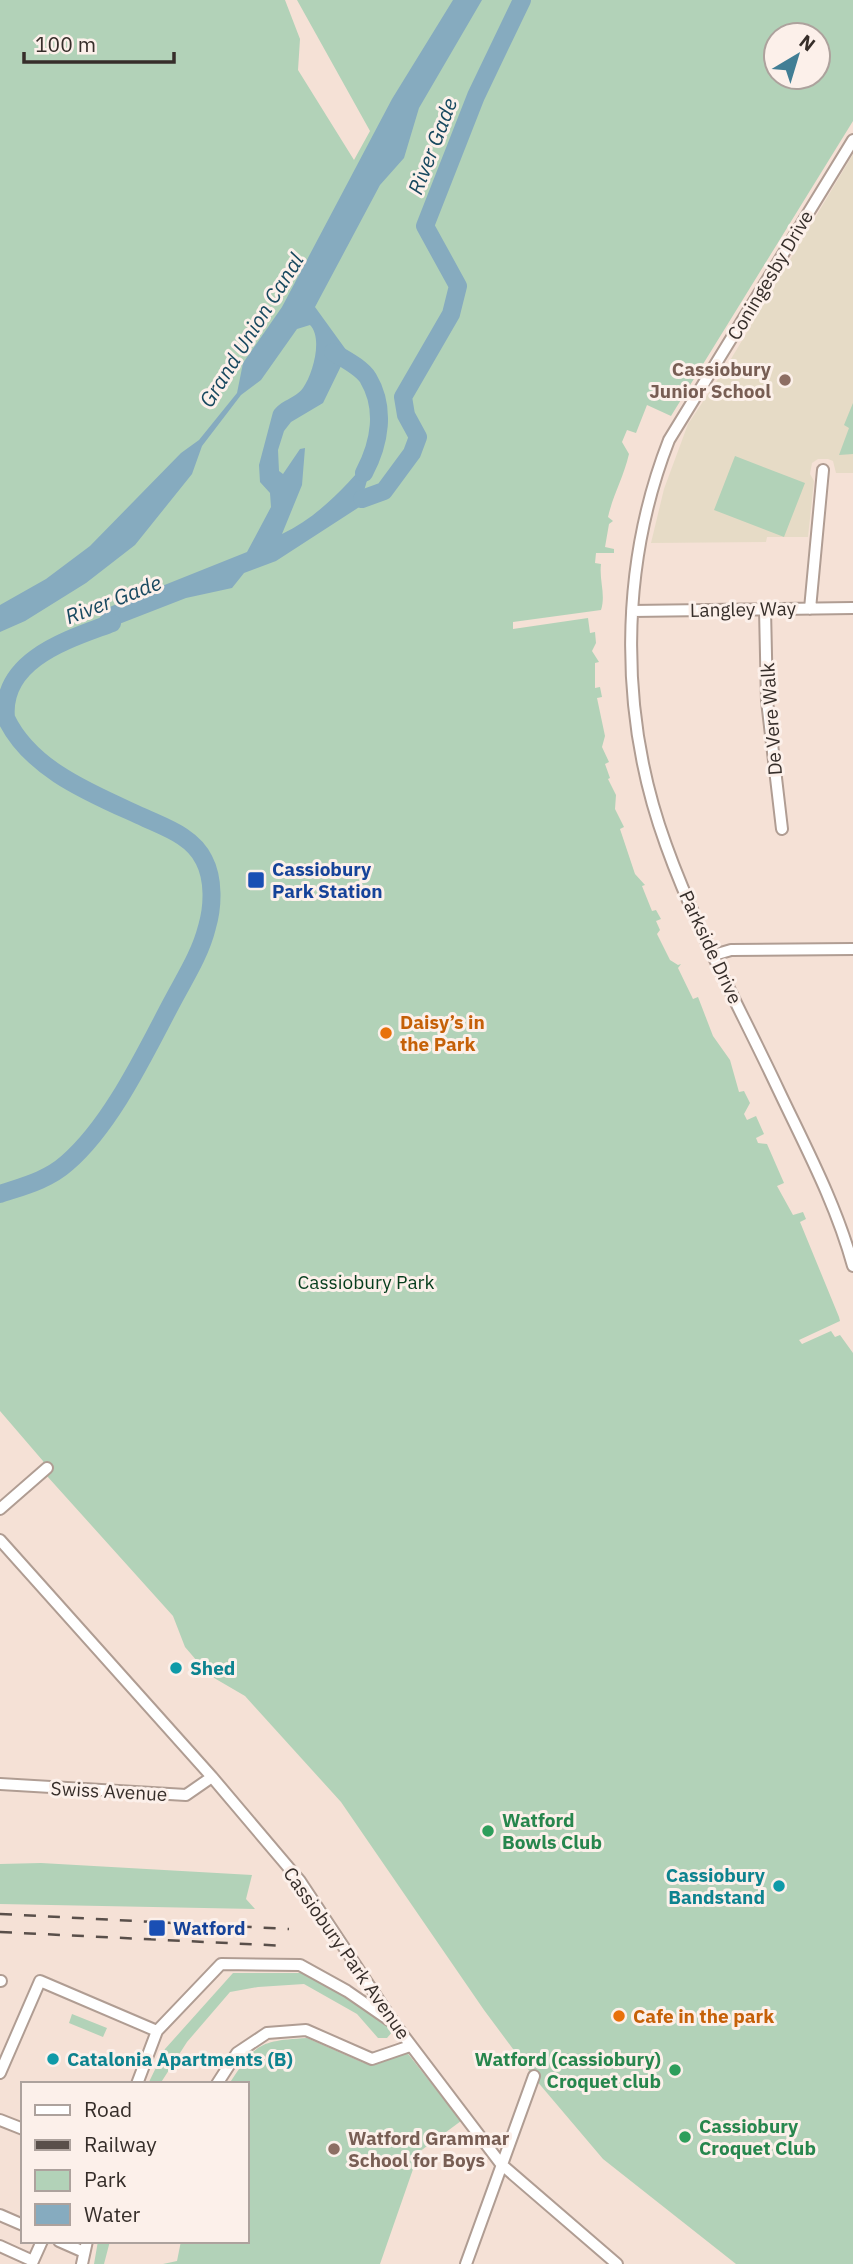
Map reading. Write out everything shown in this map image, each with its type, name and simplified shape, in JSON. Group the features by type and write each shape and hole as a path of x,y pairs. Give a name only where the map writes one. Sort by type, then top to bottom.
{"street":[{"name":"Coningesby Drive","path":"632,611 641,539 669,440 853,140"},
{"path":"810,609 822,470"},
{"name":"Langley Way","path":"632,611 853,608"},
{"name":"De Vere Walk","path":"765,609 767,701 782,829"},
{"name":"Parkside Drive","path":"632,611 633,696 648,780 666,846 714,954 831,1200 853,1266"},
{"path":"714,954 731,950 853,949"},
{"path":"0,1509 47,1468"},
{"name":"Cassiobury Park Avenue","path":"0,1540 212,1777 300,1881 394,2024 501,2164 617,2264"},
{"name":"Swiss Avenue","path":"0,1784 186,1795 212,1777"},
{"path":"138,2082 157,2031 221,1964 300,1965 347,1991 394,2024"},
{"path":"0,2073 40,1981 157,2031"},
{"path":"218,2082 237,2053 267,2033 306,2030 372,2059 410,2046"},
{"path":"467,2264 534,2076"},
{"path":"0,2120 21,2128"},
{"path":"0,2215 21,2224"},
{"path":"0,2246 33,2261 41,2243"},
{"path":"82,2264 85,2247"}],"shaded area":[{"name":"Cassiobury Junior School","path":"853,154 853,473 836,473 833,461 828,459 818,459 812,463 810,474 814,481 808,537 767,537 766,542 651,543 664,489 688,424 728,364"}],"green space":[{"name":"Cassiobury Park","path":"0,0 285,0 300,39 298,70 354,160 370,131 297,0 853,0 853,121 671,416 647,405 636,433 627,430 622,442 629,454 608,517 613,521 609,524 605,547 614,549 614,553 596,553 595,563 601,564 601,610 513,622 513,629 588,618 590,633 595,632 596,643 592,651 599,662 595,663 595,688 600,687 602,697 597,698 605,736 602,747 609,762 605,764 610,778 608,779 616,795 615,809 624,827 620,829 635,874 645,885 642,886 652,911 656,910 661,919 656,921 660,930 657,934 670,960 681,964 678,968 693,999 698,997 713,1036 730,1060 739,1092 744,1091 750,1103 744,1114 747,1120 756,1116 764,1134 756,1138 758,1143 767,1144 784,1183 777,1186 793,1215 803,1212 806,1219 800,1222 839,1317 840,1321 799,1340 802,1344 831,1331 835,1337 840,1335 853,1353 853,2264 736,2264 603,2159 536,2080 484,2010 341,1802 245,1696 209,1675 185,1647 173,1616 47,1476 43,1461 0,1411"},
{"path":"853,403 853,454 839,455 849,428 844,425"},
{"path":"735,456 805,483 784,537 714,510"},
{"path":"41,1863 252,1875 246,1899 255,1909 0,1904 0,1864"},
{"path":"233,1973 307,1973 390,2021 393,2031 387,2038 378,2038 357,2014 304,1984 258,1987 230,1992 187,2042 161,2082 149,2082 165,2049"},
{"path":"72,2014 107,2028 103,2037 69,2023"},
{"name":"Watford Grammar School for Boys","path":"307,2038 364,2063 405,2050 461,2121 419,2152 380,2264 163,2264 177,2261 181,2243 248,2243 248,2082 230,2082 253,2052 268,2043"},
{"path":"98,2243 109,2243 104,2264 94,2264"}],"water":[{"path":"453,0 482,0 419,108 404,158 380,185 315,307 349,354 352,364 341,366 323,403 291,422 284,431 278,450 279,471 283,474 300,449 305,448 302,485 282,534 321,509 375,452 364,491 384,491 276,561 244,573 232,588 186,598 114,626 90,631 107,608 247,552 271,507 270,493 260,482 259,465 273,412 303,388 315,356 316,338 310,325 297,329 261,380 241,395 202,446 192,474 135,545 86,583 25,621 0,632 0,605 46,579 90,546 181,453 199,440 237,393 243,363 282,307 392,99"}],"waterway":[{"name":"River Gade","path":"362,499 384,491 412,453 418,437 406,415 403,397 451,314 458,286 425,226 476,96 522,0"},
{"path":"333,352 365,374 374,389 379,426 374,450 364,473"},
{"name":"River Gade","path":"0,1194 35,1182 60,1169 98,1129 138,1067 191,967 209,919 210,876 204,860 193,845 170,830 86,790 48,767 17,737 6,718 7,697 15,680 27,666 60,644 112,623"}],"railway":[{"path":"0,1914 289,1929"},
{"path":"0,1932 287,1946"}],"place":[{"name":"Cassiobury Junior School","path":"785,380"},
{"name":"Cassiobury Park Station","path":"256,880"},
{"name":"Daisy’s in the Park","path":"386,1033"},
{"name":"Shed","path":"176,1668"},
{"name":"Watford Bowls Club","path":"488,1831"},
{"name":"Cassiobury Bandstand","path":"779,1886"},
{"name":"Watford","path":"157,1928"},
{"name":"Cafe in the park","path":"619,2016"},
{"name":"Catalonia Apartments (B)","path":"53,2059"},
{"name":"Watford (cassiobury) Croquet club","path":"675,2070"},
{"name":"Cassiobury Croquet Club","path":"685,2137"},
{"name":"Watford Grammar School for Boys","path":"334,2149"}],"water label":[{"name":"Grand Union Canal","path":"251,330"}]}
